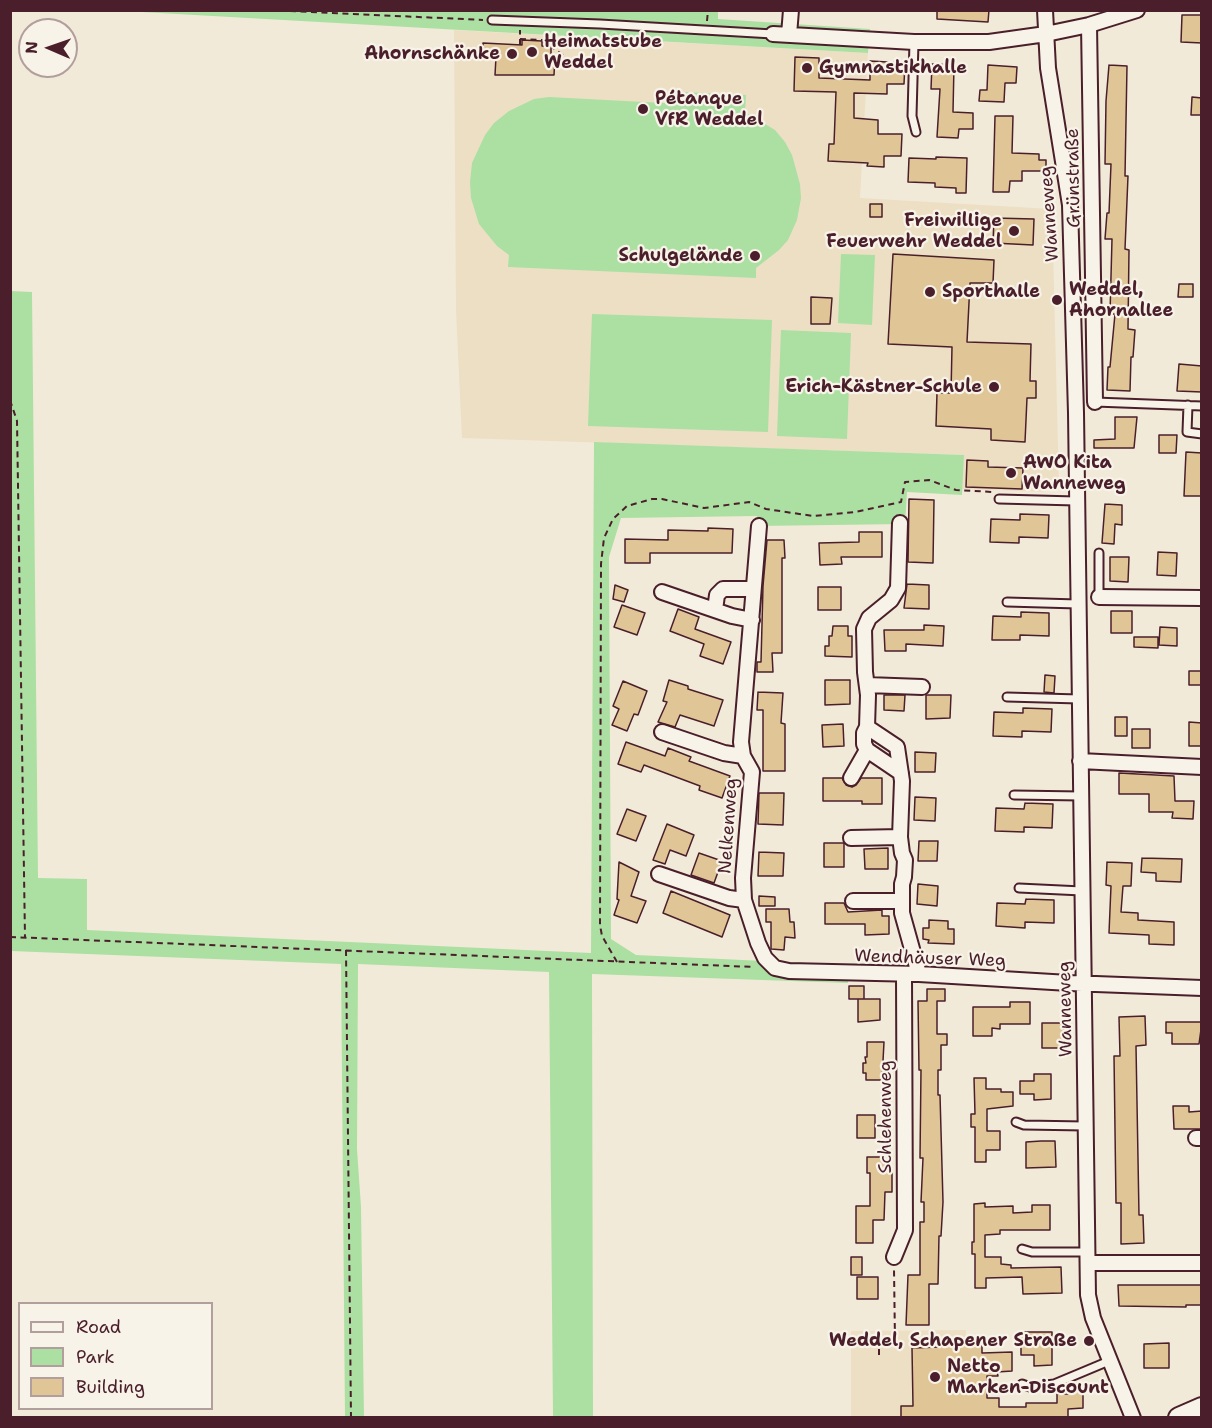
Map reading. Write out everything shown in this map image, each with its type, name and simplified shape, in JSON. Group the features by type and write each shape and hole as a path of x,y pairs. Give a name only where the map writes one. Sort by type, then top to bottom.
{"street":[{"path":"789,35 790,10"},
{"name":"Wanneweg","path":"1045,10 1048,68 1070,205 1089,1306 1133,1418"},
{"path":"773,34 914,42 989,42 1089,25 1137,10"},
{"name":"Grünstraße","path":"1089,25 1095,402"},
{"path":"900,523 898,588 891,600 869,618 864,629 867,685 867,727 864,733 864,744 867,750 901,773"},
{"name":"Nelkenweg","path":"759,525 741,742 743,756 752,772 743,878 744,900 758,943 765,958 775,968"},
{"path":"715,610 717,595 723,589 753,589"},
{"path":"662,592 732,616 752,620"},
{"path":"1099,597 1202,598"},
{"path":"867,685 922,687"},
{"path":"867,727 897,747 901,773 900,837 905,860 901,901 903,922 918,965 919,975"},
{"name":"Nelkenweg","path":"662,732 724,753 743,756"},
{"path":"851,778 867,750"},
{"path":"1080,761 1202,767"},
{"path":"851,838 900,837"},
{"name":"Nelkenweg","path":"659,874 744,900"},
{"path":"853,901 901,901"},
{"name":"Wendhäuser Weg","path":"775,968 789,971 1202,988"},
{"name":"Schlehenweg","path":"894,1257 905,1230 904,975"},
{"path":"1088,1257 1202,1263"}],"lane":[{"path":"492,20 773,34"},
{"path":"914,42 912,116 916,132"},
{"path":"1095,402 1202,406"},
{"path":"1188,405 1187,432 1202,434"},
{"path":"1000,496 1076,501"},
{"path":"1099,553 1099,597"},
{"path":"1007,602 1078,604"},
{"path":"1007,697 1079,699"},
{"path":"1014,795 1081,796"},
{"path":"1019,888 1082,891"},
{"path":"1016,1122 1024,1125 1085,1126"},
{"path":"1022,1249 1088,1257"},
{"path":"1022,1384 1030,1387 1054,1384 1109,1361"}],"path":[{"path":"269,10 492,20"},
{"path":"440,10 440,18"},
{"path":"520,45 521,21"},
{"path":"520,39 542,40 563,55"},
{"path":"11,402 17,421 25,938"},
{"path":"617,962 602,936 600,925 601,564 604,538 613,519 627,506 652,499 704,508 749,502 766,509 813,516 855,512 901,502 905,482 929,480 956,490 1000,496"},
{"path":"10,937 775,968"},
{"path":"346,950 351,1418"},
{"path":"879,1355 879,1342 895,1342 894,1257"}],"shaded area":[{"name":"Schulgelände","path":"454,30 868,53 860,198 1052,209 1059,487 1046,487 1046,492 962,489 963,455 462,438 456,311"},
{"path":"966,1330 967,1417 851,1417 851,1331"}],"green space":[{"path":"718,10 718,19 870,29 868,53 124,11"},
{"path":"683,92 746,95 745,112 775,130 792,155 800,184 801,198 797,220 788,240 756,268 756,278 508,267 509,255 497,246 479,224 471,198 472,163 485,135 494,123 509,111 534,99 549,97 682,104"},
{"path":"841,254 875,255 872,325 838,323"},
{"path":"10,291 32,292 38,878 87,879 87,930 591,953 594,442 964,455 962,495 907,492 905,524 757,526 757,516 621,518 609,557 611,939 636,955 849,965 848,983 592,974 593,1417 553,1417 549,972 358,964 357,1149 361,1207 364,1417 345,1418 341,964 11,951"},
{"path":"592,314 772,320 768,432 588,426"},
{"path":"781,330 851,333 847,439 777,436"}],"building":[{"path":"937,10 989,10 988,22 937,19"},
{"path":"1182,15 1202,15 1202,43 1181,42"},
{"path":"522,40 542,41 542,46 551,47 551,56 555,56 554,75 495,75 496,57 483,56 483,43 522,45"},
{"path":"795,57 819,58 819,78 870,80 870,61 905,63 904,84 887,84 887,94 854,93 854,118 878,120 878,134 902,134 901,156 884,156 884,167 867,166 868,163 828,161 829,144 834,144 836,92 794,91"},
{"path":"932,64 954,65 953,112 973,113 973,129 959,129 958,138 937,137 940,89 931,89"},
{"path":"988,65 1017,67 1016,83 1005,83 1004,102 979,101 980,90 987,90"},
{"path":"1109,65 1127,66 1125,176 1128,176 1125,249 1129,250 1128,329 1135,330 1130,391 1107,390 1115,314 1110,314 1112,239 1105,239 1107,213 1109,213 1111,164 1105,164"},
{"path":"1192,97 1202,98 1202,115 1191,115"},
{"path":"995,116 1013,116 1012,153 1039,154 1039,160 1046,160 1046,171 1022,171 1022,181 1010,181 1009,192 993,192"},
{"path":"936,157 967,158 966,193 956,193 956,188 935,187 935,183 908,182 909,158 936,159"},
{"path":"870,204 882,204 882,217 870,217"},
{"name":"Freiwillige Feuerwehr Weddel","path":"994,218 1034,219 1033,245 993,243"},
{"path":"893,254 994,260 993,283 970,283 967,342 1031,344 1030,381 1036,381 1036,398 1027,398 1025,442 991,440 991,429 936,426 937,393 951,393 952,347 888,344"},
{"path":"1179,284 1193,284 1193,297 1178,297"},
{"path":"811,297 832,298 830,324 811,324"},
{"path":"1179,364 1202,366 1202,392 1177,391"},
{"path":"1115,417 1137,417 1134,448 1094,448 1094,440 1115,439"},
{"path":"1159,435 1177,435 1176,453 1159,453"},
{"path":"1186,452 1202,453 1202,496 1184,496"},
{"path":"967,460 988,461 988,467 1023,468 1022,489 966,487"},
{"path":"909,499 934,500 933,563 908,562"},
{"path":"1105,504 1122,505 1122,525 1115,524 1114,544 1102,543"},
{"path":"1020,514 1049,515 1048,538 1019,537 1019,543 990,542 991,519 1020,520"},
{"path":"708,528 733,529 732,553 650,553 650,563 625,563 625,539 668,540 668,530 708,531"},
{"path":"859,532 882,532 882,557 841,557 842,564 820,565 819,543 859,542"},
{"path":"767,540 784,540 782,653 772,653 773,672 757,672 757,662 761,662"},
{"path":"1158,552 1177,553 1176,576 1157,575"},
{"path":"1110,557 1129,557 1128,582 1110,581"},
{"path":"907,584 929,585 929,609 904,608"},
{"path":"615,585 628,590 624,602 613,599"},
{"path":"818,587 841,587 841,610 818,610"},
{"path":"622,605 645,613 637,635 614,627"},
{"path":"678,609 699,617 695,629 731,642 723,664 700,656 704,644 670,631"},
{"path":"1111,611 1132,611 1132,633 1111,633"},
{"path":"1021,612 1049,613 1049,636 1020,635 1020,640 992,640 993,616 1021,617"},
{"path":"924,625 944,626 943,646 906,644 906,651 885,651 884,630 924,630"},
{"path":"833,626 848,626 848,636 852,636 852,657 825,656 825,646 829,646 829,636 832,636"},
{"path":"1160,627 1177,628 1177,646 1159,645"},
{"path":"1134,637 1158,637 1158,648 1134,647"},
{"path":"1189,671 1202,671 1202,685 1189,685"},
{"path":"1045,675 1055,676 1054,693 1044,692"},
{"path":"669,680 688,686 688,689 723,700 714,726 680,715 675,727 658,722 667,702 663,701"},
{"path":"825,680 850,680 850,704 825,705"},
{"path":"623,681 647,691 638,715 634,714 627,731 612,725 619,709 613,706"},
{"path":"758,692 783,693 781,723 785,724 785,771 763,771 763,710 757,710"},
{"path":"884,695 905,695 904,711 884,710"},
{"path":"926,695 951,695 950,718 926,719"},
{"path":"1023,708 1052,709 1051,732 1022,731 1022,737 993,736 994,712 1023,713"},
{"path":"1115,717 1127,717 1127,736 1115,736"},
{"path":"1189,722 1202,723 1202,746 1189,746"},
{"path":"843,724 844,746 823,747 822,725"},
{"path":"1132,729 1150,729 1150,748 1132,748"},
{"path":"626,742 665,756 668,748 691,757 689,761 730,776 722,798 699,790 700,786 644,765 641,772 618,764"},
{"path":"915,752 936,753 935,772 915,772"},
{"path":"1119,773 1174,776 1175,801 1194,801 1193,819 1172,818 1173,812 1149,812 1149,794 1119,794"},
{"path":"823,778 842,778 846,785 852,787 861,778 882,778 882,804 862,804 862,801 823,801"},
{"path":"759,793 784,793 783,825 758,824"},
{"path":"915,797 936,798 935,821 914,820"},
{"path":"1025,803 1053,804 1052,828 1024,827 1024,832 995,831 996,808 1024,809"},
{"path":"627,809 646,816 636,841 617,834"},
{"path":"667,824 694,835 686,856 670,850 665,864 653,860"},
{"path":"919,841 938,841 937,861 918,861"},
{"path":"824,843 844,843 844,867 824,867"},
{"path":"888,848 888,869 865,869 864,849"},
{"path":"759,852 784,853 783,876 758,876"},
{"path":"699,853 722,861 714,883 691,875"},
{"path":"1142,858 1182,859 1181,882 1156,881 1156,873 1141,872"},
{"path":"619,862 639,872 631,896 646,901 637,923 614,915 619,900 617,899"},
{"path":"1107,862 1132,863 1131,886 1123,886 1121,912 1138,913 1138,920 1174,922 1174,945 1149,944 1149,935 1109,933 1111,886 1106,885"},
{"path":"918,884 938,886 937,906 917,904"},
{"path":"671,891 730,915 722,937 663,913"},
{"path":"759,896 775,897 775,906 759,906"},
{"path":"1026,899 1054,900 1054,923 1025,922 1025,928 996,926 997,903 1025,904"},
{"path":"825,903 844,903 848,912 882,910 882,916 889,916 889,934 865,935 865,924 825,924"},
{"path":"766,909 789,909 790,922 794,922 795,938 785,937 784,950 771,949 771,922 766,922"},
{"path":"929,920 948,921 948,929 954,929 954,944 928,943 929,940 923,939 923,928 929,928"},
{"path":"849,986 864,986 864,999 849,999"},
{"path":"927,989 945,989 945,1001 937,1001 937,1034 947,1034 947,1045 941,1045 941,1070 938,1070 943,1202 941,1236 939,1236 938,1284 929,1284 929,1325 906,1325 908,1275 920,1275 920,1222 924,1222 924,1202 921,1202 923,1158 920,1158 921,1070 919,1070 918,1001 927,1001"},
{"path":"858,999 880,999 880,1020 858,1022"},
{"path":"1010,1002 1030,1002 1030,1024 1000,1024 1000,1029 992,1028 992,1036 973,1036 973,1007 1010,1007"},
{"path":"1145,1016 1146,1045 1136,1046 1139,1215 1143,1215 1144,1243 1121,1244 1121,1203 1116,1203 1114,1056 1120,1056 1119,1017"},
{"path":"1166,1022 1202,1022 1199,1044 1172,1044 1172,1033 1166,1033"},
{"path":"1042,1023 1064,1023 1064,1048 1042,1048"},
{"path":"867,1042 884,1042 882,1080 866,1080 866,1073 863,1073 863,1063 866,1063 865,1057 867,1057"},
{"path":"1034,1074 1051,1074 1051,1099 1034,1100 1034,1094 1020,1094 1020,1081 1034,1081"},
{"path":"974,1078 986,1078 986,1089 1013,1092 1013,1106 987,1109 987,1131 1000,1131 1000,1150 986,1150 986,1162 975,1162 975,1127 971,1127 971,1114 975,1114"},
{"path":"1173,1106 1189,1106 1189,1112 1202,1111 1202,1129 1174,1129"},
{"path":"857,1115 875,1115 875,1138 857,1138"},
{"path":"1055,1141 1056,1167 1026,1168 1026,1142"},
{"path":"867,1157 885,1157 885,1168 892,1168 892,1192 885,1192 884,1220 873,1220 873,1243 856,1243 856,1206 870,1206 870,1173 867,1173"},
{"path":"985,1203 985,1207 1013,1206 1013,1213 1032,1212 1032,1205 1050,1205 1050,1230 1000,1230 1000,1234 985,1235 985,1257 1001,1257 1001,1264 1011,1265 1011,1268 1061,1267 1062,1293 1023,1294 1022,1277 986,1278 986,1288 975,1288 975,1254 972,1254 974,1204"},
{"path":"851,1257 862,1257 862,1275 851,1275"},
{"path":"857,1277 878,1277 878,1299 857,1299"},
{"path":"1118,1285 1202,1285 1202,1305 1186,1305 1186,1307 1119,1306"},
{"path":"1021,1332 1052,1332 1052,1365 1034,1366 1034,1355 1021,1355"},
{"path":"941,1340 966,1340 966,1345 982,1345 982,1353 1012,1352 1012,1371 997,1372 998,1376 987,1376 987,1398 999,1398 999,1407 1026,1407 1026,1403 1057,1403 1057,1394 1068,1394 1068,1389 1083,1389 1083,1408 1068,1409 1068,1418 901,1418 901,1406 913,1406 912,1348 941,1347"},
{"path":"1169,1343 1169,1368 1144,1368 1144,1344"}],"place":[{"name":"Heimatstube Weddel","path":"532,52"},
{"name":"Ahornschänke","path":"512,54"},
{"name":"Gymnastikhalle","path":"807,68"},
{"name":"Pétanque VfR Weddel","path":"643,109"},
{"name":"Freiwillige Feuerwehr Weddel","path":"1014,231"},
{"name":"Schulgelände","path":"755,256"},
{"name":"Sporthalle","path":"930,292"},
{"name":"Weddel, Ahornallee","path":"1057,300"},
{"name":"Erich-Kästner-Schule","path":"994,387"},
{"name":"AWO Kita Wanneweg","path":"1011,473"},
{"name":"Weddel, Schapener Straße","path":"1089,1341"},
{"name":"Netto Marken-Discount","path":"935,1377"}]}
